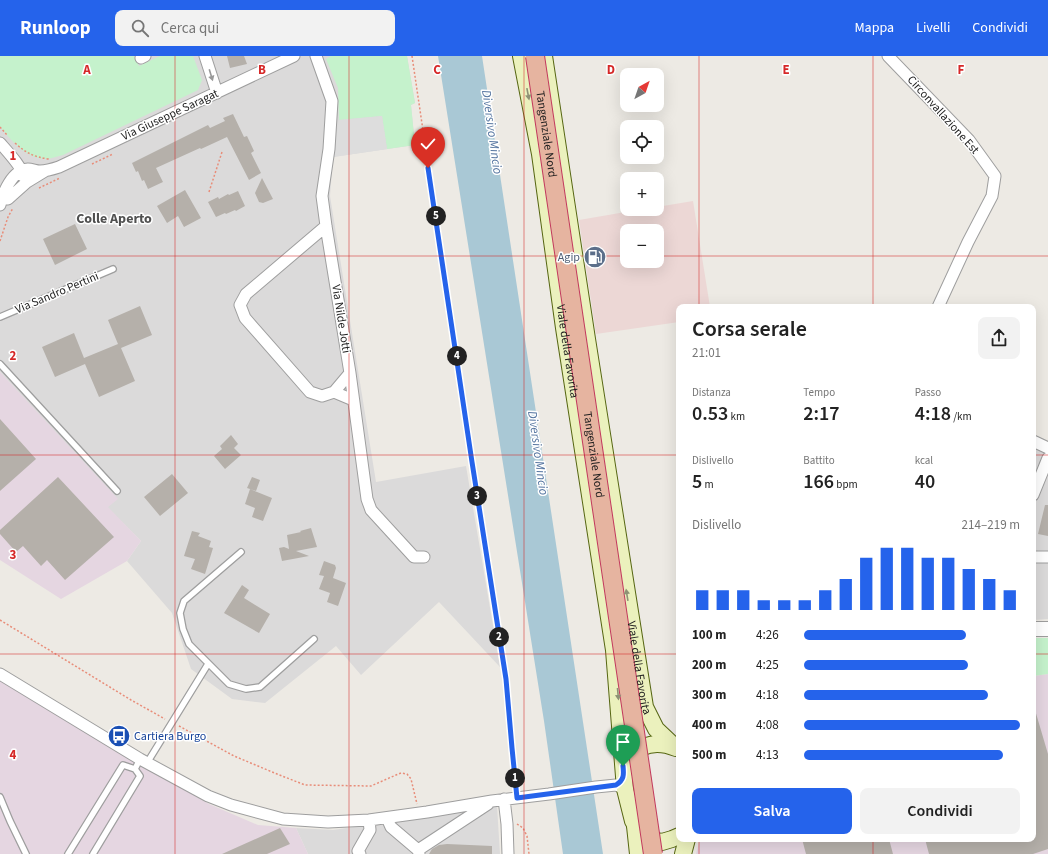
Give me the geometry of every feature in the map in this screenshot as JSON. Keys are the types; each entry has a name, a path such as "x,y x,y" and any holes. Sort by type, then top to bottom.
{"highway":[{"name":"Tangenziale Nord","path":"535,56 653,854"}],"main road":[{"name":"Viale della Favorita","path":"521,56 540,154 564,328 614,650 622,779 633,821 636,826"},
{"name":"Viale della Favorita","path":"544,56 645,707 656,729 676,747"},
{"path":"622,779 629,756 633,752 647,745 660,744 676,748"},
{"path":"636,826 643,836 652,840 662,842 676,837"},
{"path":"636,826 638,854"},
{"path":"683,854 686,842"}],"street":[{"path":"205,56 217,93"},
{"name":"Via Giuseppe Saragat","path":"6,204 27,182 45,171 68,163 294,56"},
{"name":"Via Nilde Jotti","path":"316,56 332,101 329,149 322,196 350,373 367,499 371,510 414,557 424,557"},
{"name":"Circonvallazione Est","path":"888,56 969,140 995,176 992,196 968,242 939,304"},
{"path":"6,139 13,158 21,170 8,184 4,191 6,204"},
{"name":"Via Giuseppe Saragat","path":"21,170 30,169 45,171"},
{"path":"326,226 246,294 240,305 245,318 310,392 322,396 334,392 350,373"},
{"path":"334,392 353,400"},
{"path":"1036,442 1048,448"},
{"path":"1036,488 1048,458"},
{"path":"1036,557 1048,557"},
{"path":"1036,630 1048,629"},
{"path":"0,674 141,763 221,802 283,819 328,822 387,818 504,799 596,787 622,779"},
{"path":"504,799 508,854"},
{"path":"387,818 391,827 419,852 492,801"},
{"path":"360,854 358,851 370,830 369,820"}],"lane":[{"name":"Via Sandro Pertini","path":"0,317 113,269"},
{"path":"0,364 117,491"},
{"path":"241,552 184,601 180,613 183,629 189,644 229,684 246,689 260,687 314,639"},
{"path":"93,854 140,776 141,763 172,722 208,664"},
{"path":"68,854 122,765 141,763"},
{"path":"0,797 26,854"}],"path":[{"path":"412,56 473,470 506,679 517,798"},
{"path":"0,127 6,139 23,151 34,156 48,159 65,156 72,173 38,188"},
{"path":"209,192 222,152"},
{"path":"92,164 113,154"},
{"path":"0,241 8,217 6,204"},
{"path":"0,620 118,693 234,756 277,774 305,784 371,786 401,773 407,774 411,779 419,814"},
{"path":"507,824 514,823 523,828 527,836 529,854"}],"shaded area":[{"path":"0,56 407,56 415,103 411,105 415,145 333,157 330,196 376,482 466,466 500,667 439,602 361,675 336,646 265,703 232,699 191,669 172,613 127,561 141,541 107,507 117,499 0,372"},
{"path":"382,116 387,149 333,157 339,120"},
{"path":"693,201 710,304 676,304 676,322 596,334 579,220 620,213 620,216 664,216 664,206"},
{"path":"0,372 118,499 108,507 141,541 127,561 61,599 0,560"},
{"path":"1036,435 1048,441 1048,619 1036,620"},
{"path":"1048,674 1048,854 696,854 699,842 1036,842 1036,676"},
{"name":"Cartiera Burgo","path":"0,680 209,804 258,825 296,828 308,854 0,854"},
{"path":"497,806 500,854 308,854 296,828 333,830"}],"green space":[{"path":"0,56 134,56 139,66 160,56 193,56 202,80 198,90 63,155 48,159 33,156 21,149 0,127"},
{"path":"331,56 407,56 415,103 411,105 415,145 387,149 382,116 339,120 338,88 326,59"},
{"path":"1036,638 1048,638 1048,674 1036,676"}],"water":[{"name":"Diversivo Mincio","path":"438,56 482,56 603,854 563,854 544,721"}],"building":[{"path":"227,56 244,56 247,64 230,68"},
{"path":"233,114 244,137 247,136 254,151 251,153 261,173 249,180 227,137 156,168 163,182 148,189 144,180 142,181 138,171 136,172 132,163 208,125 210,128 225,121 223,118"},
{"path":"262,178 273,199 263,203 259,202 255,193"},
{"path":"185,190 201,218 184,227 178,216 167,223 157,206"},
{"path":"238,191 245,206 236,211 225,213 216,217 208,202 218,197 219,199"},
{"path":"75,224 87,249 55,265 43,239"},
{"path":"140,306 152,335 121,348 135,381 99,397 85,364 55,377 42,347 74,333 84,358 118,344 108,320"},
{"path":"0,419 36,459 0,491"},
{"path":"231,435 238,444 234,448 241,455 225,469 214,456 222,449 220,446"},
{"path":"172,474 188,493 160,516 144,497"},
{"path":"58,477 114,537 65,580 47,560 41,566 23,546 16,552 0,534 0,530"},
{"path":"252,477 260,480 256,491 247,488"},
{"path":"250,489 272,498 263,521 252,517 255,508 245,504"},
{"path":"1045,505 1048,505 1048,536 1038,534"},
{"path":"311,528 317,547 296,551 309,556 282,561 279,548 284,547 289,549 287,535"},
{"path":"192,531 200,533 198,536 211,541 209,547 213,548 205,574 191,569 195,559 184,556"},
{"path":"324,561 335,565 336,568 333,578 346,583 338,606 327,602 330,593 319,589 324,576 319,575"},
{"path":"242,585 249,590 244,598 270,614 259,633 224,613"},
{"path":"1036,713 1048,754 1048,849 1033,854 929,854 926,842 1036,842"},
{"path":"280,828 290,844 267,854 222,854"},
{"path":"803,842 890,842 893,854 806,854"},
{"path":"439,845 492,846 492,854 429,854 432,849"}],"place":[{"name":"Agip","path":"595,257"},
{"name":"Cartiera Burgo","path":"119,736"}],"district":[{"name":"Colle Aperto","path":"114,219"}],"route":[{"path":"428,168 506,679 517,798 616,785 624,776 623,766"}]}
